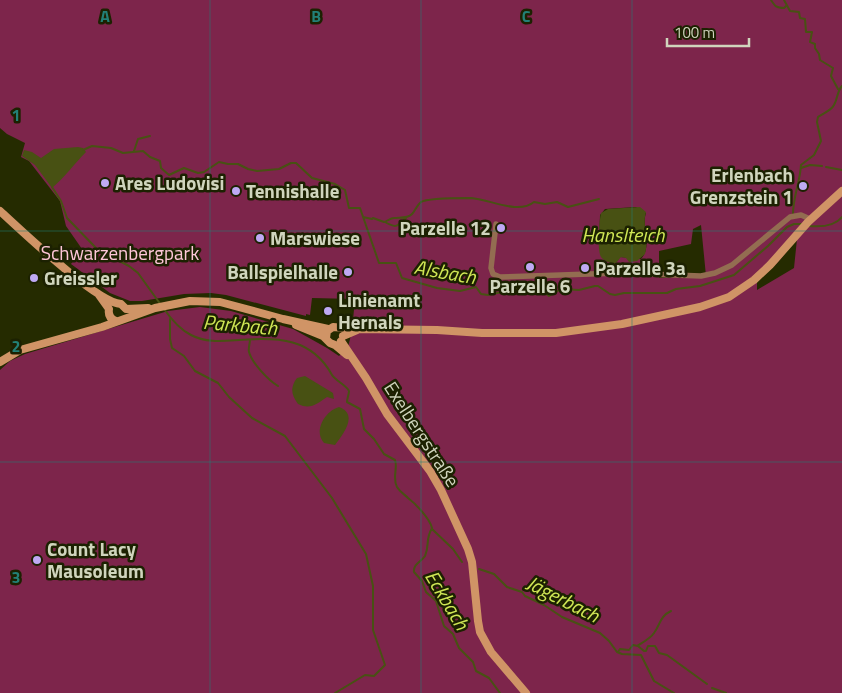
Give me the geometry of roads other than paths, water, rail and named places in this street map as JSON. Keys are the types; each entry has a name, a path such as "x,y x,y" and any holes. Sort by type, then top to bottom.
{"main road":[{"path":"0,210 45,252 99,294 121,321 169,304 206,300 328,329 333,327 340,337 358,329 518,334 582,331 660,317 710,304 735,294 762,273 809,220 842,192"},
{"path":"0,362 20,350 87,330 105,321 121,304 126,309 155,308"},
{"path":"125,318 126,309"},
{"name":"Exelbergstraße","path":"283,319 326,338 330,343 340,337 396,428 430,471 455,521 472,562 480,632 491,652 526,693"},
{"path":"326,338 328,329"}],"street":[{"path":"496,224 492,268 493,274 500,277 620,273 707,275 720,272 732,265 794,216 805,216 809,220"}],"water":[{"path":"83,148 86,152 52,188 35,165 22,156 24,150 32,152 41,158 54,149"},
{"name":"Hanslteich","path":"640,207 646,212 645,254 637,261 629,262 626,258 621,257 616,263 604,260 601,257 599,248 601,213 608,209"},
{"path":"305,376 333,393 334,399 327,397 317,404 310,406 298,404 292,388 297,378"},
{"path":"339,407 348,414 348,425 335,445 324,443 320,433 322,422 329,413"}],"waterway":[{"path":"771,0 777,7 784,8 786,6"},
{"path":"784,0 790,11 799,12 800,18 805,19 806,32 812,32 810,42 815,44 820,60 833,68 831,76 838,89"},
{"path":"793,214 801,165 814,155 821,141 817,122 818,117 833,107 842,86"},
{"path":"134,151 138,139 150,136"},
{"name":"Alsbach","path":"83,150 92,146 111,148 123,153 143,151 150,157 160,161 161,168 169,175 184,168 198,173 204,172 219,162 238,164 257,171 279,169 291,163 296,163 312,178 335,184 345,190 349,208 360,208 379,263 396,263 402,278 437,288 460,291 476,287 481,294 488,295 535,285 549,296 561,289 579,290 595,286 615,295 624,293 667,293 676,289 700,286 734,275 787,227 794,224 802,224"},
{"path":"801,168 810,165 822,166"},
{"path":"826,167 842,170"},
{"name":"Parkbach","path":"52,187 61,201 67,218 98,250 129,266 138,273 161,305"},
{"path":"363,217 384,222 393,218 406,217 410,216 421,202 437,199 471,198 512,207 527,206 534,202 545,204 557,202 568,207 599,199"},
{"name":"Alsbach","path":"809,226 831,224 842,217"},
{"path":"385,222 397,226 406,218"},
{"name":"Eckbach","path":"164,309 183,330 197,338 221,341 267,339 293,342 315,353 334,377 348,389 347,402 360,409 364,429 374,439 384,454 395,460 397,487 419,508 431,524 432,528 425,556 416,565 414,572 422,581 426,592 436,601 444,626 453,634 459,648 473,662 476,671 489,678 500,693"},
{"path":"170,319 172,348 184,356 195,371 218,383 229,397 252,418 285,436 332,498 366,554 373,586 373,630 385,665 374,676 365,675 335,693"},
{"path":"250,340 249,351 253,361 265,376 278,386"},
{"name":"Jägerbach","path":"432,529 453,549 462,562"},
{"name":"Jägerbach","path":"479,569 494,574 507,587 522,592 525,596 544,605 562,617 600,633 617,652 641,655 654,681 674,693"},
{"path":"637,646 652,635 662,618 671,611"},
{"path":"618,652 620,649 629,650 633,645 638,646 644,651 646,651 648,646 655,646 659,653 667,655 707,684"},
{"path":"712,688 726,693"}],"place":[{"name":"Ares Ludovisi","path":"105,183"},
{"name":"Erlenbach Grenzstein 1","path":"803,186"},
{"name":"Tennishalle","path":"236,191"},
{"name":"Parzelle 12","path":"501,228"},
{"name":"Marswiese","path":"260,238"},
{"name":"Parzelle 6","path":"530,267"},
{"name":"Parzelle 3a","path":"585,268"},
{"name":"Ballspielhalle","path":"348,272"},
{"name":"Greissler","path":"34,278"},
{"name":"Linienamt Hernals","path":"328,311"},
{"name":"Count Lacy Mausoleum","path":"37,560"}],"park label":[{"name":"Schwarzenbergpark","path":"120,253"}]}
